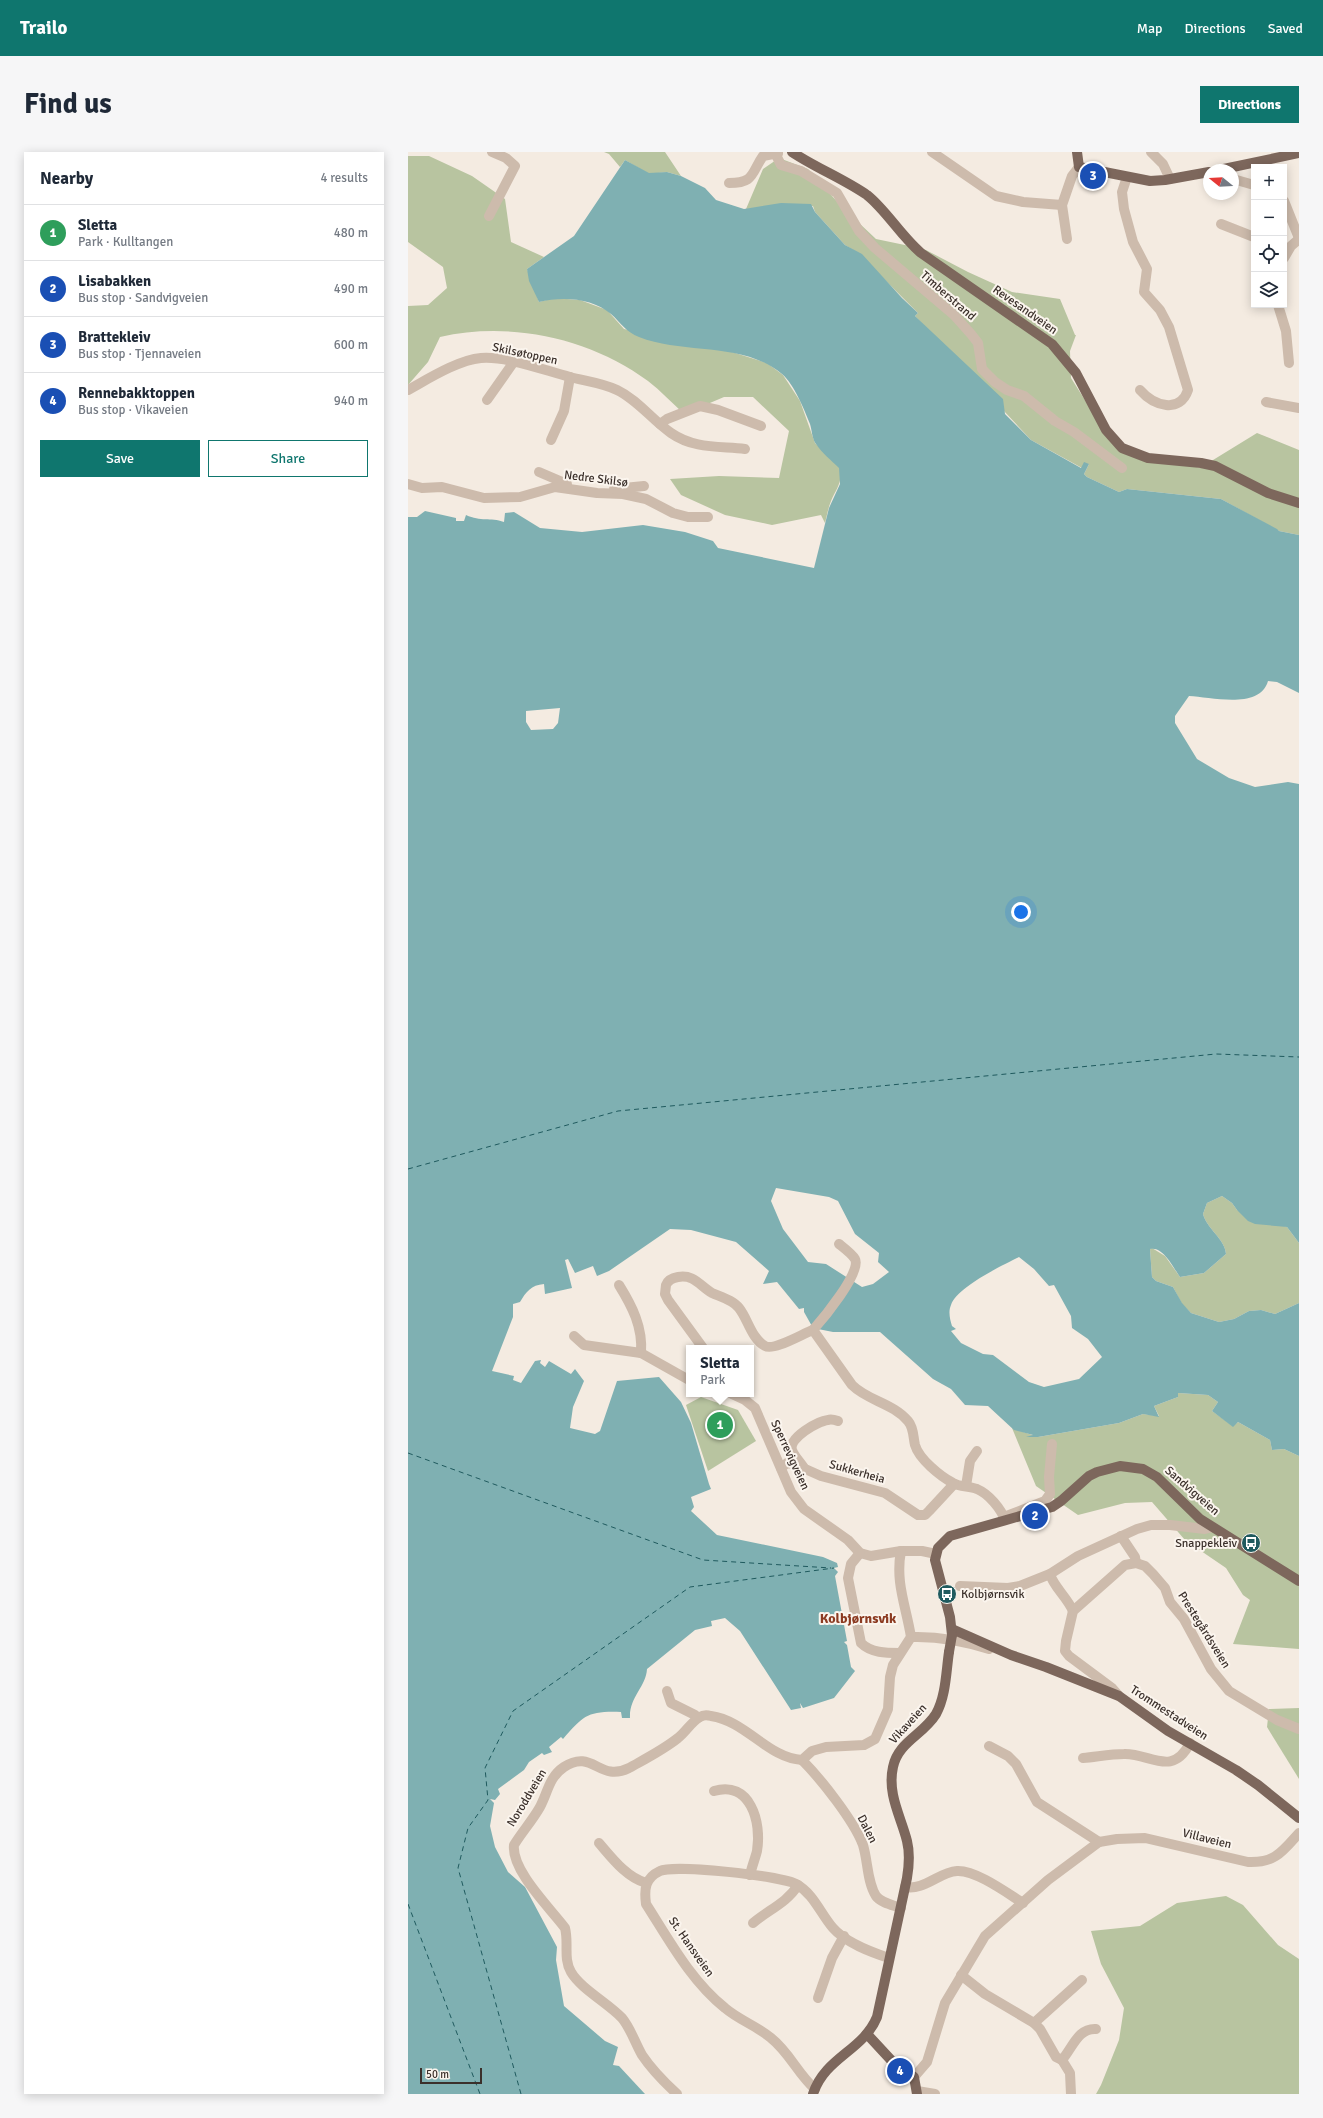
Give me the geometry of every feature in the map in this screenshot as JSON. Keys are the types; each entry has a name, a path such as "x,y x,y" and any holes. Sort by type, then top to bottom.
{"main road":[{"name":"Revesandveien","path":"792,152 866,195 878,206 906,240 921,253 1052,344 1076,373 1106,430 1122,448 1148,458 1201,463 1215,466 1268,493 1299,503"},
{"path":"1077,152 1079,167 1150,181 1203,173"},
{"path":"1239,165 1282,154 1299,153"},
{"name":"Sandvigveien","path":"936,1554 941,1543 950,1536 1004,1519 1052,1507 1089,1476 1107,1469 1128,1466 1143,1468 1157,1477 1200,1519 1299,1581"},
{"name":"Vikaveien","path":"814,2091 826,2069 867,2034 877,2017 901,1908 909,1853 905,1833 894,1800 892,1772 896,1757 900,1750 930,1723 940,1706 952,1632 936,1567 936,1554"},
{"name":"Trommestadveien","path":"952,1632 1011,1656 1046,1666 1119,1696 1168,1730 1220,1759 1258,1785 1299,1818"},
{"path":"867,2034 891,2060 914,2077 917,2092"}],"street":[{"path":"489,216 515,166 506,158 492,152"},
{"path":"932,152 996,196 1023,202 1062,205"},
{"path":"1151,152 1163,164 1170,179"},
{"name":"Timberstrand","path":"729,183 747,181 754,175 763,156 778,153 778,161 781,165 801,171 837,193 859,231 875,248 959,320 978,343 982,369 995,382 1007,390 1024,396 1055,421 1074,432 1122,468"},
{"path":"1066,239 1062,205 1072,176 1079,167"},
{"path":"1127,177 1122,192 1124,209 1133,242 1146,270 1144,292 1160,310 1169,327 1188,390 1183,401 1171,406 1154,401 1140,390"},
{"path":"1239,181 1251,184"},
{"path":"1287,208 1299,238 1287,245"},
{"path":"1221,224 1251,236"},
{"path":"1279,308 1286,331 1289,363"},
{"name":"Skilsøtoppen","path":"408,390 447,370 479,358 490,358 617,390 630,398 660,424 685,441 704,446 745,449"},
{"path":"487,400 513,363"},
{"name":"Skilsøtoppen","path":"551,440 564,411 570,377"},
{"path":"1266,402 1299,408"},
{"path":"660,424 667,419 700,406 718,410 761,426"},
{"path":"539,472 556,481 578,489 613,489 644,486"},
{"name":"Nedre Skilsø","path":"408,484 422,488 442,487 484,498 520,497 556,487 578,489 638,497 646,499 673,513 688,517 708,517"},
{"path":"701,1345 665,1294 666,1285 673,1278 686,1275 711,1292 739,1307 756,1337 765,1346 776,1348 797,1336 813,1330 851,1279 856,1266 855,1259 839,1244"},
{"path":"619,1285 636,1318 642,1341 641,1352"},
{"path":"813,1330 856,1389 883,1402 909,1422 917,1452 941,1475 954,1484 966,1486 986,1494 1004,1519 1045,1501 1050,1494 1048,1477 1052,1444"},
{"path":"574,1336 584,1345 641,1352 686,1378"},
{"name":"Sperrevigveien","path":"738,1397 755,1408 791,1492 804,1509 848,1540 860,1553"},
{"path":"806,1469 792,1450 792,1444 797,1437 817,1423 828,1420 838,1421"},
{"path":"966,1486 968,1468 977,1451"},
{"name":"Sukkerheia","path":"781,1468 787,1463 794,1464 885,1493 918,1515 925,1515 954,1484"},
{"path":"960,1586 1008,1588 1020,1586 1050,1574 1078,1556 1137,1528 1151,1525 1170,1525 1205,1529 1213,1527"},
{"name":"Prestegårdsveien","path":"1121,1536 1135,1557 1136,1563 1145,1566 1165,1588 1170,1602 1184,1618 1210,1669 1229,1691 1277,1720 1299,1729"},
{"path":"667,1691 671,1703 698,1718 703,1715 726,1720 748,1731 780,1755 791,1759 802,1760 812,1751 826,1748 864,1745 874,1739 888,1709 890,1677 893,1665 911,1637 906,1607 898,1582 898,1568 901,1551"},
{"path":"900,1653 884,1653 865,1647 861,1643 848,1578 851,1564 860,1553 871,1556 901,1551 922,1551 936,1554"},
{"path":"1119,1696 1112,1688 1065,1651 1066,1641 1073,1611 1125,1565 1136,1563"},
{"path":"1050,1574 1051,1581 1064,1594 1073,1611"},
{"name":"Trommestadveien","path":"911,1637 929,1636 958,1640 1011,1656"},
{"name":"Noroddveien","path":"677,2094 653,2071 642,2054 630,2028 621,2017 572,1973 566,1961 568,1939 565,1928 519,1867 513,1852 514,1845 540,1807 553,1777 564,1767 575,1761 586,1761 602,1770 618,1773 679,1738 698,1718"},
{"path":"1083,1758 1124,1754 1160,1762 1168,1762 1180,1756 1190,1743"},
{"path":"989,1746 1008,1756 1016,1764 1037,1802 1099,1842"},
{"name":"Dalen","path":"802,1760 818,1776 856,1829 862,1844 877,1897 885,1903 901,1908"},
{"path":"714,1791 729,1788 740,1791 752,1809 757,1836 757,1850 750,1875"},
{"name":"Villaveien","path":"914,2077 927,2062 945,2004 985,1936 1068,1863 1099,1842 1117,1839 1145,1838 1248,1862 1263,1862 1274,1858 1299,1833"},
{"path":"599,1843 619,1866 630,1875 646,1883 652,1876 661,1870 688,1870 770,1877 798,1885 818,1904 833,1928 855,1943 889,1958"},
{"path":"905,1887 911,1889 921,1886 949,1872 958,1871 987,1881 1023,1903"},
{"name":"St. Hansveien","path":"646,1883 644,1891 646,1904 692,1972 725,2008 772,2038 793,2062 805,2081 814,2091"},
{"path":"753,1923 765,1912 780,1905 798,1885"},
{"path":"818,1998 832,1958 844,1936"},
{"path":"961,1975 985,1994 1034,2023 1040,2029 1056,2057 1062,2060 1070,2073 1071,2094"},
{"path":"1034,2023 1082,1980"},
{"path":"1062,2060 1081,2033 1090,2028 1096,2029"},
{"path":"917,2092 935,2094"}],"green space":[{"path":"604,152 665,152 681,176 667,172 649,174 625,160 620,167 609,154"},
{"path":"408,156 429,156 472,176 505,199 511,242 544,257 527,269 539,302 554,298 580,300 607,310 624,329 732,352 767,363 783,375 800,401 815,443 839,467 841,477 840,481 830,504 825,523 821,515 772,525 725,515 681,495 670,479 719,476 779,478 789,431 753,397 724,397 684,414 648,381 625,366 601,354 575,344 548,337 494,331 440,337 428,362 408,385 408,306 428,305 447,288 443,267 408,242"},
{"path":"779,158 808,169 841,206 876,239 924,249 968,272 1012,292 1060,299 1076,335 1070,351 1071,378 1112,443 1200,468 1257,433 1299,450 1299,535 1279,531 1221,499 1127,489 1119,492 1087,477 1084,474 1089,464 1082,468 1031,440 915,316 918,313 858,253 845,245 815,212 813,206 746,209 763,169"},
{"path":"1222,1196 1232,1203 1237,1210 1287,1227 1299,1243 1299,1303 1275,1314 1261,1310 1249,1311 1234,1319 1219,1322 1191,1313 1182,1304 1173,1287 1156,1281 1152,1277 1150,1249 1152,1248 1165,1256 1180,1277 1204,1273 1226,1254 1223,1244 1208,1224 1203,1214 1207,1203"},
{"path":"1178,1393 1208,1395 1218,1402 1212,1411 1233,1426 1238,1422 1270,1440 1272,1450 1284,1449 1299,1456 1299,1649 1233,1644 1250,1600 1243,1595 1226,1568 1185,1540 1152,1502 1125,1503 1078,1515 1036,1486 1012,1428 1038,1437 1119,1423 1143,1414 1159,1416 1154,1406 1178,1397"},
{"path":"701,1397 738,1410 756,1441 708,1471 686,1405"},
{"path":"1299,1708 1299,1779 1267,1727 1269,1709"},
{"path":"1226,1896 1243,1905 1278,1945 1299,1959 1299,2094 1096,2094 1119,2040 1124,2008 1101,1964 1091,1931 1140,1926 1177,1903"}],"water":[{"path":"625,160 649,173 667,172 681,176 705,188 716,200 744,209 781,203 811,204 815,212 845,245 862,254 902,298 918,313 915,316 1003,399 1005,414 1031,440 1081,468 1084,462 1089,464 1084,474 1087,477 1119,492 1127,489 1221,499 1279,531 1299,535 1299,693 1277,682 1268,681 1263,690 1255,696 1245,699 1234,700 1189,696 1175,716 1175,723 1197,759 1229,778 1255,787 1288,782 1299,784 1299,1243 1287,1227 1255,1224 1248,1221 1232,1203 1222,1196 1207,1203 1203,1214 1208,1224 1223,1244 1226,1254 1204,1273 1180,1277 1163,1254 1155,1249 1150,1249 1152,1277 1156,1281 1173,1287 1182,1303 1191,1313 1219,1322 1234,1319 1249,1311 1261,1310 1275,1314 1299,1303 1299,1456 1284,1449 1272,1450 1270,1440 1238,1422 1233,1427 1212,1411 1218,1402 1208,1395 1178,1393 1178,1397 1154,1406 1159,1417 1143,1414 1119,1423 1038,1437 1026,1437 1033,1435 1014,1430 988,1406 965,1405 951,1389 933,1379 880,1332 833,1332 813,1328 804,1312 804,1308 799,1309 777,1282 763,1284 769,1271 736,1242 691,1230 670,1229 609,1271 597,1276 593,1266 575,1273 568,1259 565,1260 572,1288 545,1294 544,1284 539,1285 532,1287 524,1295 520,1302 513,1304 513,1317 492,1371 514,1376 513,1380 521,1383 535,1361 541,1360 540,1363 545,1367 549,1361 571,1374 575,1369 584,1381 573,1407 570,1428 595,1434 600,1431 617,1381 659,1377 681,1402 691,1423 711,1489 691,1497 694,1507 691,1511 717,1535 823,1557 837,1563 838,1567 834,1568 838,1572 835,1576 847,1641 844,1642 847,1645 851,1667 855,1671 834,1698 803,1708 800,1703 801,1708 791,1710 740,1631 725,1618 711,1621 712,1626 695,1630 647,1669 644,1681 632,1704 630,1718 622,1718 621,1712 601,1712 588,1716 576,1725 563,1739 561,1737 549,1747 552,1752 544,1755 542,1753 529,1762 524,1770 498,1789 500,1794 495,1800 490,1799 494,1803 490,1826 495,1847 508,1872 525,1887 557,1947 556,1960 564,2006 605,2041 618,2047 613,2065 619,2066 645,2094 408,2094 408,517 417,517 425,511 456,518 456,521 464,521 466,515 504,522 505,513 514,512 540,528 582,532 643,525 685,532 713,541 718,548 814,568 829,508 840,484 839,468 815,442 810,424 795,390 782,374 766,364 749,357 731,353 675,346 639,337 627,330 604,309 586,302 557,299 539,302 529,281 527,269 574,236","holes":["560,708 558,723 553,729 531,730 526,722 526,711","776,1188 829,1197 838,1201 855,1234 879,1253 878,1262 889,1272 873,1284 862,1287 826,1264 808,1262 783,1229 771,1201","1019,1257 1034,1269 1049,1286 1054,1285 1071,1316 1072,1328 1088,1339 1102,1357 1079,1379 1044,1387 1029,1382 993,1355 983,1354 961,1343 951,1331 956,1329 952,1326 950,1318 949,1313 951,1305 962,1291 992,1271"]}],"ferry route":[{"path":"408,1169 618,1111 1216,1054 1299,1057"},
{"path":"408,1453 703,1560 831,1568"},
{"path":"521,2094 458,1868 468,1828 488,1800 485,1768 513,1711 690,1587 834,1568"},
{"path":"408,1904 480,2094"}],"place":[{"name":"Brattekleiv","path":"1093,176"},
{"name":"Sletta","path":"720,1425"},
{"name":"Lisabakken","path":"1035,1516"},
{"name":"Snappekleiv","path":"1251,1543"},
{"name":"Kolbjørnsvik","path":"947,1594"},
{"name":"Rennebakktoppen","path":"900,2071"}],"district":[{"name":"Kolbjørnsvik","path":"858,1618"}]}
